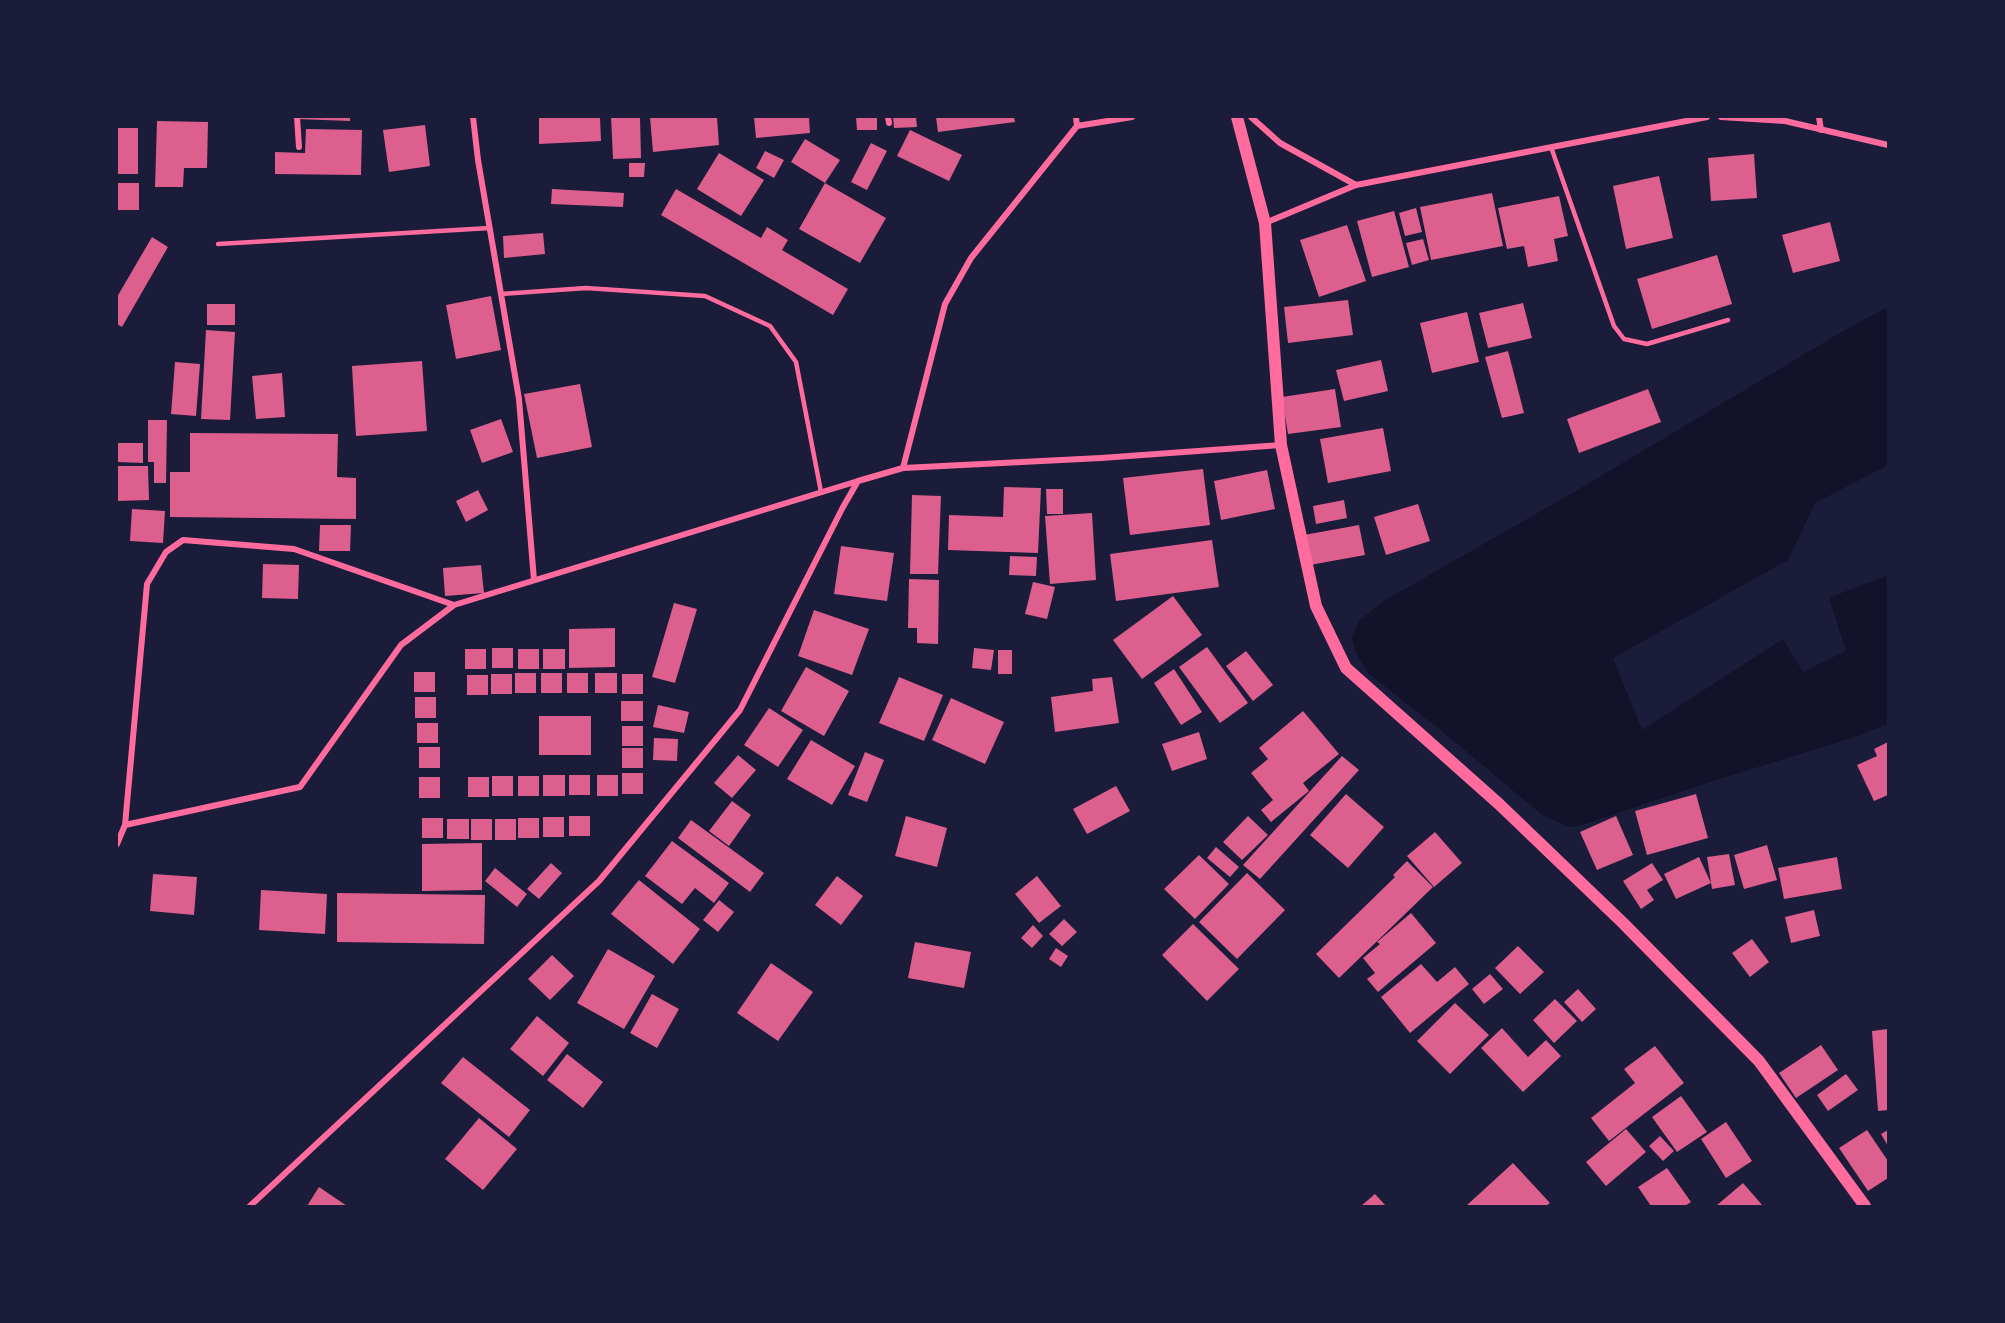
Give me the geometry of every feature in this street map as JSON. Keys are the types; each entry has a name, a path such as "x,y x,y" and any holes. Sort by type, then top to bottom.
{"main road":[{"path":"1237,117 1265,224 1281,445 1316,606 1346,668 1499,804 1623,923 1759,1061 1865,1206"}],"street":[{"path":"297,117 299,147"},
{"path":"473,117 519,399 534,580"},
{"path":"1076,117 1077,126"},
{"path":"903,468 945,303 971,258 1077,126 1132,117"},
{"path":"1251,117 1280,143 1356,185"},
{"path":"1265,224 1356,185 1707,117"},
{"path":"1721,117 1785,121 1888,145"},
{"path":"1819,117 1821,130"},
{"path":"125,825 300,786 401,645 454,605 903,468 1101,458 1281,445"},
{"path":"250,1206 600,881 740,710 858,481"},
{"path":"117,844 125,825 147,584 166,552 183,540 294,549 454,605"}],"lane":[{"path":"1551,147 1614,326 1624,339 1647,344 1728,320"},
{"path":"218,244 490,228"},
{"path":"501,294 586,288 705,296 770,326 796,362 821,492"}],"shaded area":[{"path":"1888,307 1888,465 1815,503 1788,560 1613,658 1642,730 1783,639 1803,672 1846,651 1829,598 1888,575 1888,724 1858,736 1579,826 1568,827 1541,814 1368,673 1356,653 1352,637 1359,621 1384,601 1576,491 1850,327"}],"building":[{"path":"297,117 350,117 350,121 297,119"},
{"path":"539,117 600,117 601,141 539,144"},
{"path":"611,117 640,117 641,158 613,159"},
{"path":"650,117 717,117 719,145 653,152"},
{"path":"754,117 809,117 810,133 756,138"},
{"path":"856,117 877,117 877,130 857,130"},
{"path":"893,117 916,117 917,127 894,128"},
{"path":"936,117 1014,117 1015,122 938,132"},
{"path":"157,121 208,122 207,168 184,168 183,187 155,187"},
{"path":"425,125 430,166 389,172 383,130"},
{"path":"117,128 138,128 138,174 117,174"},
{"path":"306,129 362,130 361,175 275,174 275,152 305,153"},
{"path":"910,130 962,155 949,181 897,156"},
{"path":"805,139 840,160 825,183 791,162"},
{"path":"871,143 887,151 867,190 851,182"},
{"path":"765,151 784,160 774,178 756,168"},
{"path":"719,153 764,180 741,216 697,189"},
{"path":"1754,154 1757,198 1711,201 1708,158"},
{"path":"629,163 645,163 644,177 629,177"},
{"path":"1659,176 1673,238 1626,249 1613,186"},
{"path":"117,183 139,183 139,210 117,210"},
{"path":"825,183 886,218 860,263 799,229"},
{"path":"552,189 624,193 623,207 551,204"},
{"path":"676,189 761,238 767,227 788,240 782,250 848,289 833,315 661,215"},
{"path":"1492,193 1503,246 1431,260 1420,207"},
{"path":"1559,196 1568,236 1554,239 1558,261 1528,267 1524,246 1507,249 1498,208"},
{"path":"1416,208 1422,232 1405,236 1399,213"},
{"path":"1394,211 1409,267 1372,277 1357,221"},
{"path":"1830,222 1840,261 1793,273 1782,235"},
{"path":"1347,225 1366,281 1319,297 1300,240"},
{"path":"543,233 545,254 504,258 503,236"},
{"path":"152,237 168,247 122,327 117,324 117,297"},
{"path":"1423,239 1429,260 1412,265 1406,243"},
{"path":"1717,255 1732,304 1652,329 1637,279"},
{"path":"491,296 501,350 456,359 446,305"},
{"path":"1348,300 1353,335 1288,343 1284,307"},
{"path":"1523,303 1532,338 1488,348 1479,313"},
{"path":"207,304 235,304 235,325 207,325"},
{"path":"1467,312 1479,362 1432,373 1420,323"},
{"path":"206,330 235,332 230,420 201,419"},
{"path":"1508,351 1524,413 1502,418 1485,357"},
{"path":"1381,360 1388,391 1344,401 1336,370"},
{"path":"422,361 427,431 356,436 352,366"},
{"path":"175,362 200,364 196,416 171,414"},
{"path":"282,373 285,417 256,419 252,376"},
{"path":"580,384 592,447 537,458 524,394"},
{"path":"1335,389 1341,427 1288,434 1282,397"},
{"path":"1648,389 1661,422 1579,453 1567,419"},
{"path":"501,419 513,452 482,463 470,430"},
{"path":"148,420 167,420 166,483 154,483 154,462 148,462"},
{"path":"1383,428 1391,471 1328,483 1320,439"},
{"path":"190,433 338,434 337,477 356,478 356,519 170,517 170,472 190,472"},
{"path":"117,443 143,443 143,463 117,462"},
{"path":"117,466 148,466 149,500 117,501"},
{"path":"1203,469 1210,525 1130,535 1123,478"},
{"path":"1267,470 1275,509 1221,520 1214,481"},
{"path":"1004,487 1041,488 1038,553 948,550 949,515 1003,517"},
{"path":"1046,489 1063,489 1063,514 1047,514"},
{"path":"478,490 488,510 466,522 456,501"},
{"path":"912,495 941,496 938,574 910,574"},
{"path":"1344,500 1347,518 1316,524 1313,506"},
{"path":"1418,504 1430,541 1386,555 1374,517"},
{"path":"132,509 165,511 163,543 130,541"},
{"path":"1092,513 1096,580 1050,584 1045,516"},
{"path":"320,525 351,525 350,551 319,551"},
{"path":"1359,525 1365,555 1310,565 1304,535"},
{"path":"1212,540 1219,587 1116,601 1110,554"},
{"path":"841,546 894,553 887,601 834,594"},
{"path":"1010,556 1037,557 1036,576 1009,575"},
{"path":"263,564 299,565 298,599 262,598"},
{"path":"481,565 484,593 445,596 443,568"},
{"path":"909,579 939,580 938,644 917,643 917,628 908,628"},
{"path":"1033,582 1055,587 1047,619 1025,614"},
{"path":"1173,596 1202,635 1142,679 1113,640"},
{"path":"674,603 697,609 675,683 652,677"},
{"path":"814,610 869,629 852,675 798,656"},
{"path":"615,628 615,667 569,668 569,629"},
{"path":"1207,647 1248,703 1220,723 1179,667"},
{"path":"492,648 513,648 513,668 492,668"},
{"path":"974,648 994,650 991,670 972,668"},
{"path":"465,649 486,649 486,669 465,669"},
{"path":"518,649 539,649 539,669 518,669"},
{"path":"543,649 565,649 565,669 543,669"},
{"path":"998,650 1012,650 1012,674 998,674"},
{"path":"1246,651 1273,685 1253,701 1226,666"},
{"path":"806,667 849,691 824,736 781,711"},
{"path":"1174,669 1202,712 1181,725 1154,683"},
{"path":"414,672 435,672 435,692 414,692"},
{"path":"515,673 536,673 536,693 515,693"},
{"path":"541,673 562,673 562,693 541,693"},
{"path":"567,673 588,673 588,693 567,693"},
{"path":"595,673 617,673 617,693 595,693"},
{"path":"491,674 512,674 512,694 491,694"},
{"path":"622,674 643,674 643,694 622,694"},
{"path":"467,675 488,675 488,695 467,695"},
{"path":"899,677 943,695 924,741 879,723"},
{"path":"1112,677 1119,723 1055,732 1051,697 1093,691 1092,679"},
{"path":"415,697 436,697 436,718 415,718"},
{"path":"951,698 1004,722 985,764 932,740"},
{"path":"621,701 643,701 643,721 621,721"},
{"path":"658,705 689,712 684,733 653,727"},
{"path":"769,708 803,730 778,767 744,745"},
{"path":"1303,711 1339,754 1303,783 1309,791 1271,822 1261,810 1273,800 1251,773 1268,759 1259,748"},
{"path":"539,716 591,716 591,755 539,755"},
{"path":"417,723 438,723 438,743 417,743"},
{"path":"622,726 643,726 643,746 622,746"},
{"path":"1199,732 1207,759 1172,771 1162,744"},
{"path":"654,738 678,739 677,761 653,760"},
{"path":"811,740 855,766 832,805 787,779"},
{"path":"1888,742 1888,795 1874,801 1857,765 1877,756 1874,749"},
{"path":"419,747 440,747 440,768 419,768"},
{"path":"622,748 643,748 643,768 622,768"},
{"path":"865,752 884,760 867,802 848,795"},
{"path":"738,755 756,770 732,798 714,783"},
{"path":"1342,756 1359,770 1260,879 1243,865"},
{"path":"622,773 643,773 643,794 622,794"},
{"path":"543,775 565,775 565,796 543,796"},
{"path":"569,775 590,775 590,795 569,795"},
{"path":"597,775 618,775 618,796 597,796"},
{"path":"492,776 513,776 513,796 492,796"},
{"path":"518,776 539,776 539,796 518,796"},
{"path":"419,777 440,777 440,798 419,798"},
{"path":"468,777 489,777 489,797 468,797"},
{"path":"1116,786 1130,811 1087,834 1073,809"},
{"path":"1346,794 1384,827 1348,868 1310,835"},
{"path":"1696,794 1708,838 1647,855 1635,811"},
{"path":"732,801 751,815 729,846 709,831"},
{"path":"569,816 590,816 590,836 569,836"},
{"path":"906,816 947,828 937,867 895,856"},
{"path":"1248,816 1268,835 1242,860 1223,842"},
{"path":"1616,816 1633,855 1597,870 1580,832"},
{"path":"543,817 564,817 564,837 543,837"},
{"path":"422,818 443,818 443,838 422,838"},
{"path":"518,818 539,818 539,838 518,838"},
{"path":"447,819 469,819 469,839 447,839"},
{"path":"471,819 492,819 492,840 471,840"},
{"path":"495,819 516,819 516,840 495,840"},
{"path":"691,820 764,873 750,892 678,838"},
{"path":"1435,832 1462,863 1434,887 1407,856"},
{"path":"672,841 729,883 714,903 695,888 682,904 645,876"},
{"path":"482,843 482,890 422,891 422,844"},
{"path":"1767,845 1777,880 1744,889 1734,855"},
{"path":"1216,847 1239,867 1230,877 1207,858"},
{"path":"1729,854 1735,885 1712,889 1707,857"},
{"path":"1199,855 1229,884 1195,919 1164,889"},
{"path":"1699,857 1711,883 1676,899 1664,874"},
{"path":"1837,857 1842,889 1784,899 1778,868"},
{"path":"1407,861 1433,887 1339,978 1316,954 1395,877 1393,875"},
{"path":"551,863 562,873 539,899 527,889"},
{"path":"1652,863 1663,880 1647,890 1654,900 1641,909 1623,881"},
{"path":"495,868 527,894 517,907 485,881"},
{"path":"1247,873 1285,910 1237,959 1199,922"},
{"path":"153,874 197,877 194,915 150,911"},
{"path":"837,876 863,896 841,925 815,905"},
{"path":"1037,876 1061,906 1039,923 1015,894"},
{"path":"639,880 700,929 673,964 611,914"},
{"path":"261,890 327,894 325,934 259,930"},
{"path":"337,893 485,895 484,944 337,942"},
{"path":"719,900 734,912 718,932 703,920"},
{"path":"1814,910 1820,936 1791,943 1785,917"},
{"path":"1411,913 1436,943 1378,992 1367,979 1375,973 1363,958 1380,944 1377,942"},
{"path":"1064,919 1077,932 1062,946 1049,934"},
{"path":"1193,924 1239,969 1207,1001 1162,955"},
{"path":"1033,925 1043,936 1032,948 1021,938"},
{"path":"1752,939 1769,962 1750,977 1732,953"},
{"path":"915,942 971,952 964,988 908,978"},
{"path":"1518,946 1544,972 1520,994 1495,968"},
{"path":"1056,948 1068,956 1061,967 1049,959"},
{"path":"608,949 655,976 624,1029 577,1003"},
{"path":"552,955 574,976 550,1000 528,979"},
{"path":"771,963 813,992 778,1041 737,1013"},
{"path":"1421,964 1437,982 1455,967 1469,984 1410,1033 1381,997"},
{"path":"1490,974 1503,989 1484,1004 1472,989"},
{"path":"1578,989 1596,1009 1582,1022 1564,1002"},
{"path":"652,994 679,1009 657,1048 630,1033"},
{"path":"1555,999 1577,1021 1554,1043 1533,1020"},
{"path":"1455,1003 1489,1035 1450,1074 1417,1041"},
{"path":"537,1016 569,1043 543,1076 510,1049"},
{"path":"1502,1028 1528,1057 1546,1040 1561,1056 1523,1092 1481,1048"},
{"path":"1888,1029 1888,1110 1878,1111 1872,1031"},
{"path":"1821,1045 1838,1070 1796,1098 1779,1073"},
{"path":"1655,1046 1684,1083 1609,1141 1591,1118 1635,1083 1624,1069"},
{"path":"567,1054 603,1082 583,1108 547,1080"},
{"path":"463,1057 530,1110 509,1137 441,1083"},
{"path":"1846,1074 1858,1090 1828,1111 1817,1095"},
{"path":"1681,1096 1707,1132 1677,1152 1652,1117"},
{"path":"479,1118 517,1149 483,1190 445,1159"},
{"path":"1726,1122 1752,1161 1726,1178 1701,1139"},
{"path":"1626,1129 1646,1152 1606,1186 1586,1162"},
{"path":"1867,1130 1888,1161 1888,1178 1868,1191 1839,1148"},
{"path":"1888,1130 1888,1146 1881,1134"},
{"path":"1660,1136 1674,1151 1663,1161 1649,1146"},
{"path":"1513,1163 1550,1203 1546,1206 1466,1206"},
{"path":"1667,1168 1691,1202 1685,1206 1651,1206 1638,1187"},
{"path":"1743,1183 1763,1206 1716,1206"},
{"path":"319,1187 347,1206 307,1206"},
{"path":"1375,1194 1386,1206 1361,1206"}]}
